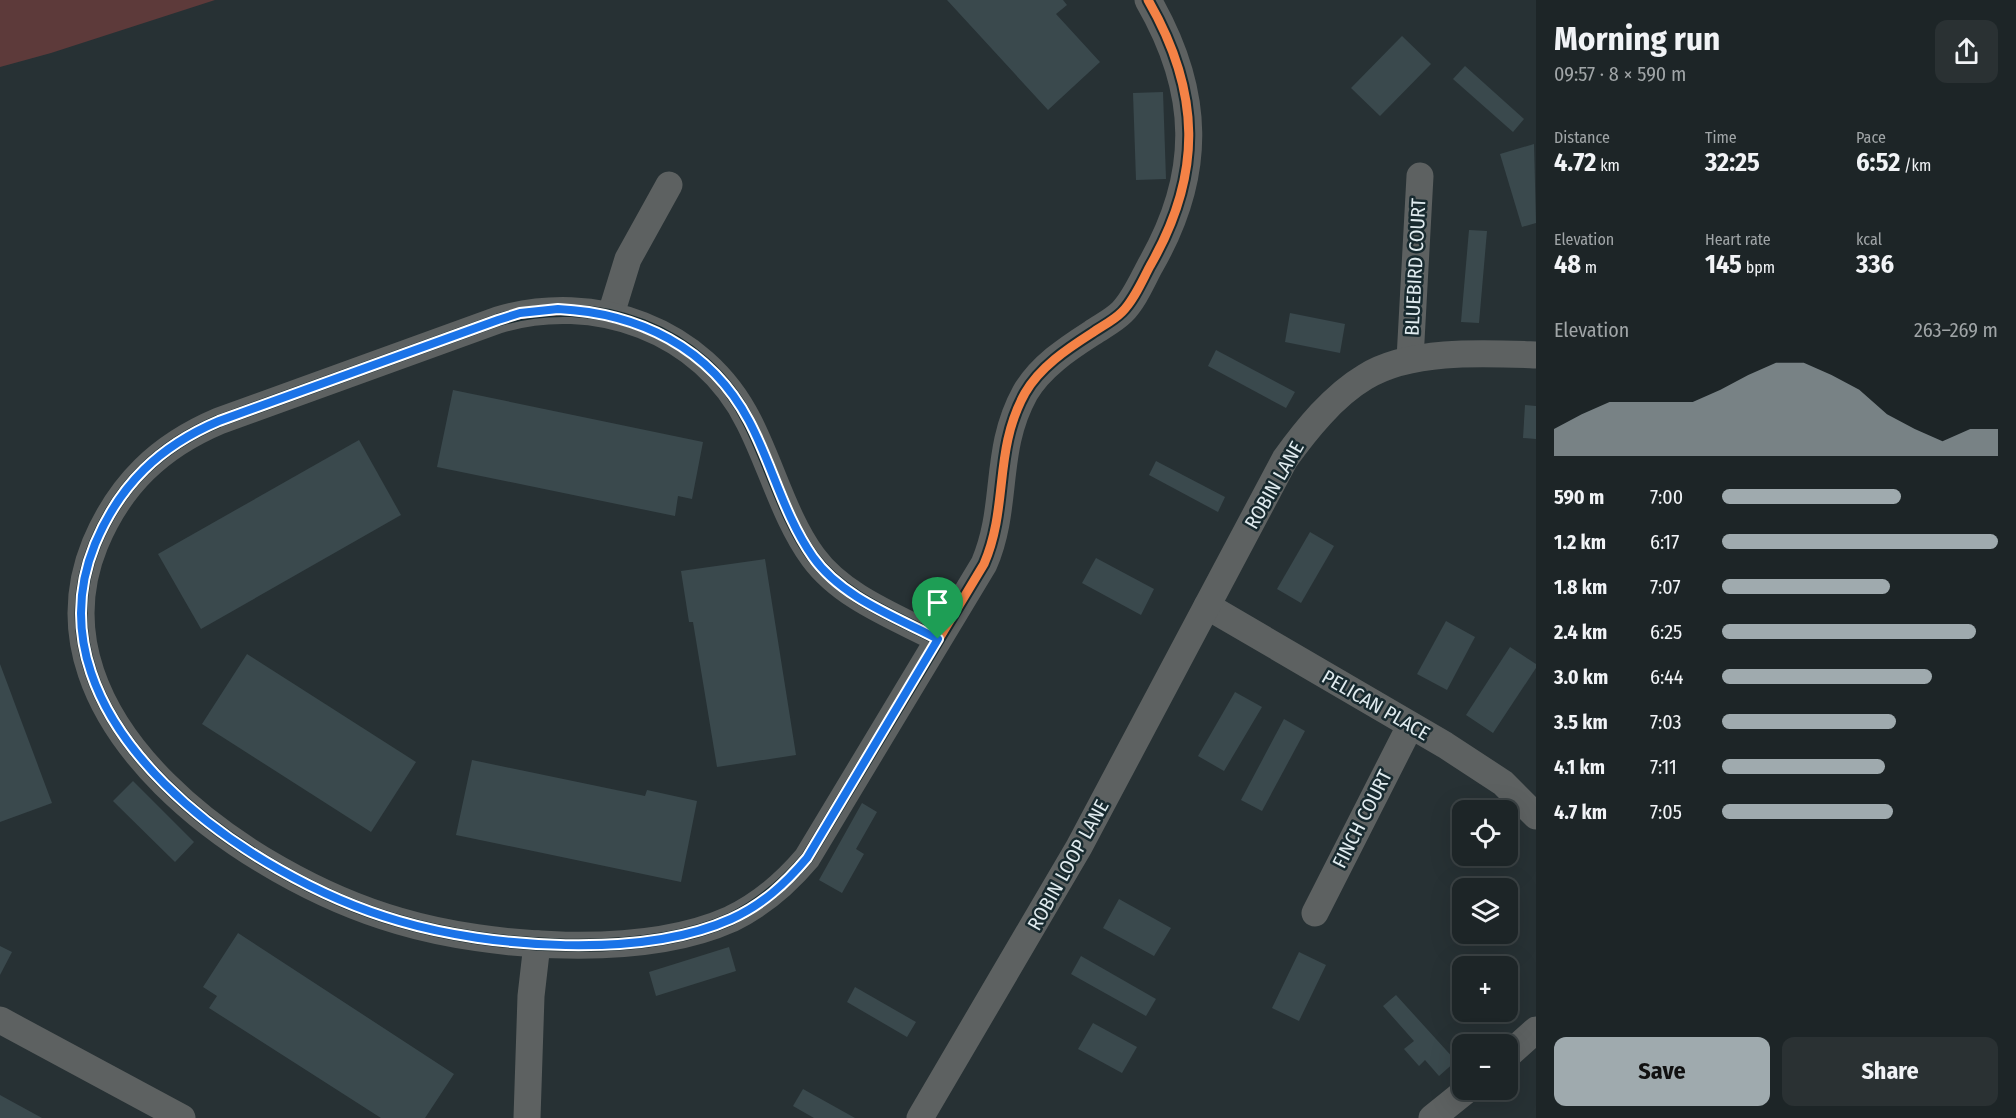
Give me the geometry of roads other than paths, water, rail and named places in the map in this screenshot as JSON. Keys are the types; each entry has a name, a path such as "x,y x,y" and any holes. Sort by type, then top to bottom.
{"street":[{"path":"938,639 864,600 827,572 813,558 801,537 749,420 726,387 694,356 678,344 643,325 611,314 558,309 520,313 197,430 157,455 126,488 99,536 84,579 82,633 95,689 107,713 141,757 209,822 287,872 373,913 432,930 537,944 611,944 658,939 728,920 773,894 807,858 984,564 993,544 997,525 1004,452 1026,392 1054,360 1120,314 1166,240 1185,186 1188,159 1186,97 1173,50 1148,0"},
{"name":"BLUEBIRD COURT","path":"1410,359 1420,176"},
{"path":"611,314 628,259 669,184"},
{"name":"ROBIN LANE","path":"1207,606 1285,459 1307,429 1365,377 1410,359 1495,354 1536,355"},
{"name":"PELICAN PLACE","path":"1207,606 1503,783 1536,816"},
{"name":"ROBIN LOOP LANE","path":"920,1118 1079,847 1207,606"},
{"name":"FINCH COURT","path":"1315,913 1410,726"},
{"path":"527,1118 531,996 537,944"},
{"path":"0,1020 182,1118"},
{"path":"1518,1046 1536,1030"},
{"path":"1432,1118 1454,1100"}]}
